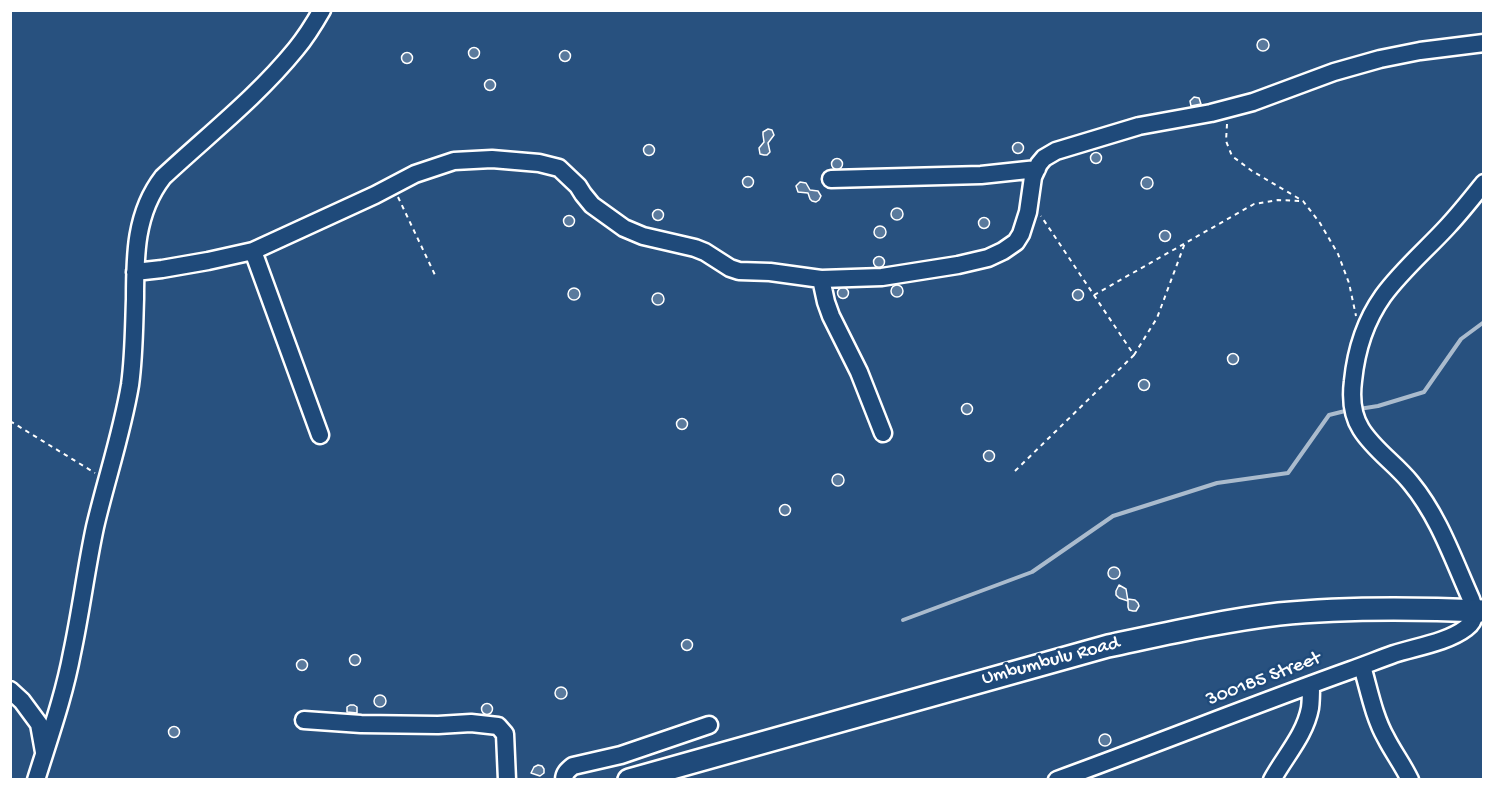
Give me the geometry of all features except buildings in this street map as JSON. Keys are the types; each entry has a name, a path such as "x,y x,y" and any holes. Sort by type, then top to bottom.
{"main road":[{"name":"Umbumbulu Road","path":"630,780 1108,646 1168,633 1278,614 1475,604"}],"street":[{"path":"36,780 66,682 91,546 130,383 135,272 140,223 146,206 163,177 274,74 298,47 322,10"},
{"path":"135,272 196,263 253,250 416,174 454,161 492,159 539,163 559,168 578,186 592,205 624,228 643,236 695,248 739,271 770,272 821,279 882,277 958,265 988,258 1016,242 1026,223 1031,186 1037,169 1044,158 1056,151 1139,126 1229,109 1334,72 1380,59 1420,51 1484,43"},
{"path":"831,179 981,175 1037,169"},
{"path":"1475,604 1442,532 1419,495 1410,482 1361,429 1354,414 1352,393 1354,370 1361,342 1372,313 1384,295 1484,183"},
{"path":"253,250 320,435"},
{"path":"821,279 831,316 859,372 883,433"},
{"path":"1475,604 1484,584"},
{"name":"300185 Street","path":"1057,780 1311,684 1453,635 1470,624 1475,615 1475,604"},
{"path":"1362,666 1380,724 1410,780"},
{"path":"1272,780 1304,727 1310,708 1311,684"},
{"path":"10,690 22,700 39,724 44,753"},
{"path":"304,720 361,724 471,723 498,726 505,734 507,780"},
{"path":"564,780 567,770 573,766 621,755 709,725"}],"path":[{"path":"1229,109 1226,141 1232,156 1252,171 1303,201 1320,223 1338,254 1349,283 1356,318"},
{"path":"393,186 435,275"},
{"path":"1030,199 1134,355"},
{"path":"1094,295 1254,204 1278,200 1303,201"},
{"path":"1015,471 1134,355 1157,318 1185,243"},
{"path":"10,421 106,481"}],"waterway":[{"path":"1359,409 1378,406 1424,392 1461,339 1484,322"},
{"path":"903,620 1032,572 1113,516 1217,483 1288,473 1329,415 1345,411"}]}
